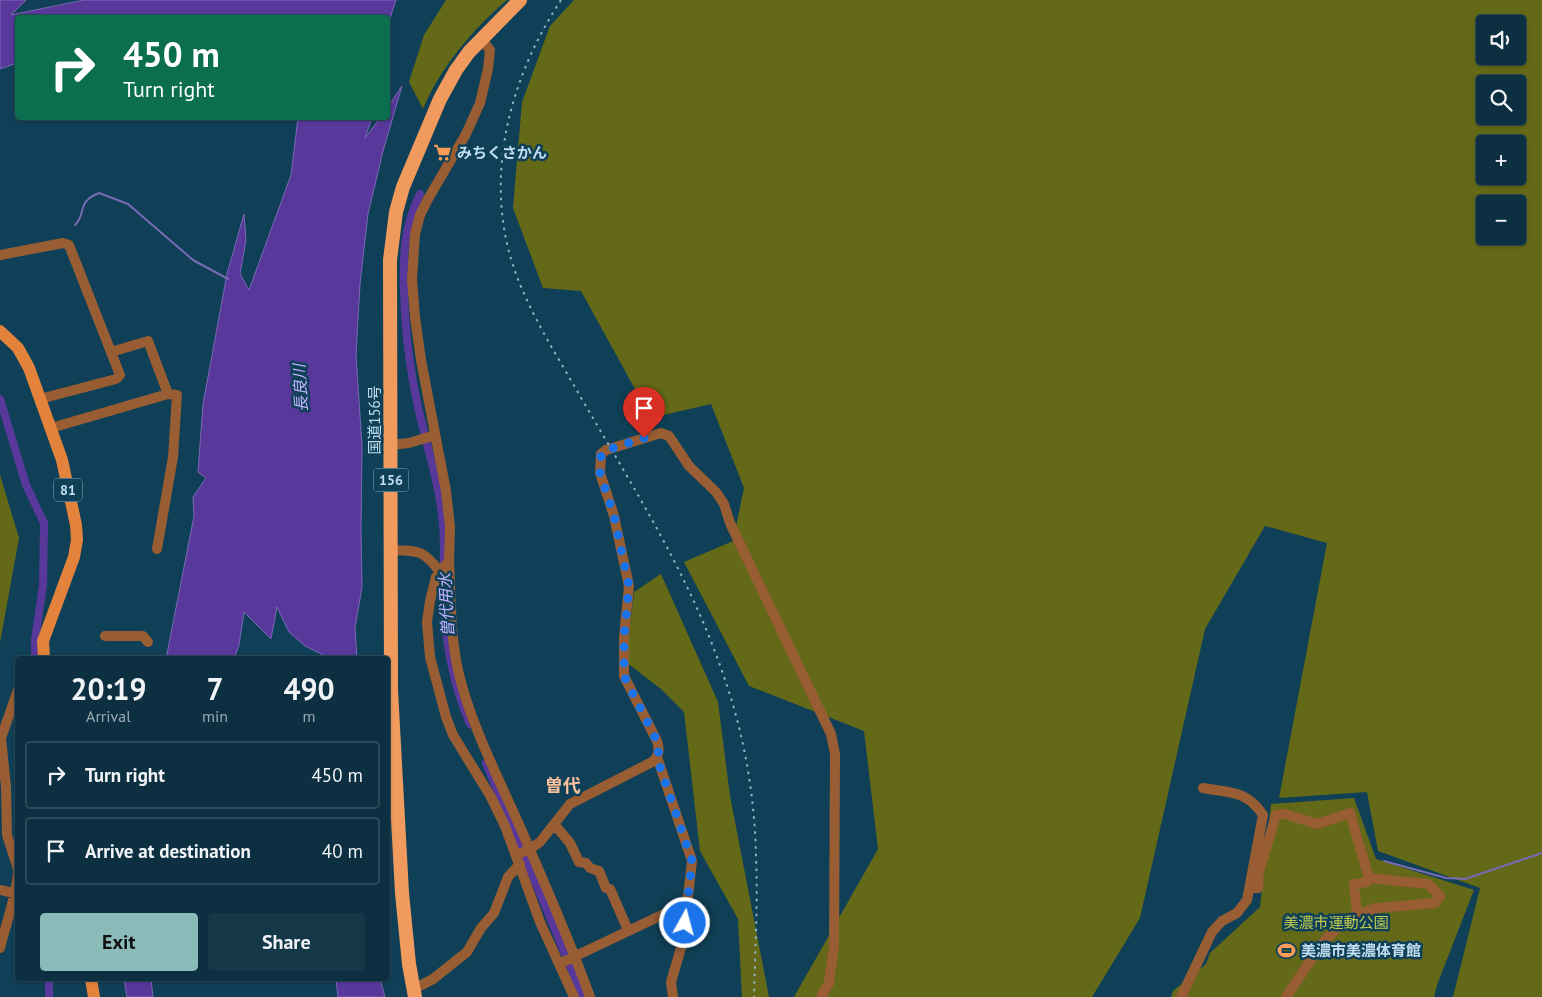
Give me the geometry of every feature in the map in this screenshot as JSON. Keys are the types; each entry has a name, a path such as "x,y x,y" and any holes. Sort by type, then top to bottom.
{"highway":[{"name":"国道156号","path":"414,993 403,902 396,810 391,690 390,260 396,212 403,187 440,99 456,70 480,38 520,0"}],"main road":[{"name":"81","path":"0,331 18,348 28,368 51,428 64,469 76,525 77,540 74,557 43,641 44,656"},
{"path":"91,981 94,997"}],"street":[{"path":"480,38 490,50 488,69 480,103 466,134 424,207 415,234 412,279 415,317 429,437 446,491 450,526 444,567 458,670 498,794 568,959 590,997"},
{"path":"0,255 63,242 69,245 120,375 116,379 40,399"},
{"path":"111,352 148,341 168,394"},
{"path":"51,428 168,394 177,396 173,457 157,549"},
{"path":"673,997 671,982 683,941 692,870 690,852 657,758 659,749 657,741 624,676 624,637 629,586 614,516 600,473 601,454 606,450 661,433 672,439 690,466 716,492 724,504 730,523 831,734 836,754 834,946 829,983 821,997"},
{"path":"391,445 409,443 429,437"},
{"path":"391,550 418,551 444,567"},
{"path":"444,567 433,586 427,622 434,677 453,735 498,794 523,855 540,922 568,959 574,997"},
{"path":"105,636 144,636 148,642"},
{"path":"15,698 1,738 6,787 7,836 15,860"},
{"path":"414,993 467,952 481,928 494,913 508,877 523,855 540,842 570,804 657,758"},
{"path":"1181,997 1212,932 1222,920 1237,913 1248,900 1263,815 1250,799 1239,794 1202,788"},
{"path":"1250,888 1258,888 1259,872 1276,815 1285,814 1317,824 1350,813 1369,878"},
{"path":"554,824 570,843 579,862 586,863 590,868 599,871 606,888 610,889 628,930"},
{"path":"1286,997 1323,942 1347,919 1376,908 1436,903 1440,896 1428,884 1369,878"},
{"path":"1357,914 1354,884 1367,882 1369,878"},
{"path":"0,890 15,894"},
{"path":"0,948 15,897"},
{"path":"568,959 687,903"}],"green space":[{"path":"446,0 507,0 470,36 448,64 423,109 409,82 424,35"},
{"path":"574,0 1542,0 1542,997 1453,997 1480,888 1378,851 1367,792 1279,798 1327,543 1265,526 1205,629 1140,918 1092,997 794,997 878,849 864,731 749,686 684,562 733,541 744,488 711,404 651,418 581,291 543,288 513,208 522,102 550,26"},
{"path":"0,475 19,538 0,643"},
{"path":"661,574 718,702 730,796 769,997 742,997 738,919 700,851 684,712 661,689 626,662 634,592"},
{"name":"美濃市運動公園","path":"1354,798 1376,859 1474,890 1434,997 1171,997 1173,991 1206,964 1210,953 1260,907 1271,804"}],"water":[{"path":"0,0 26,0 11,15 84,0 396,0 390,18 390,15 15,15 15,64 0,69"},
{"name":"長良川","path":"402,86 383,151 368,214 360,284 356,354 362,446 362,587 355,628 357,656 326,656 305,646 289,632 277,607 271,639 244,612 239,645 235,656 167,656 194,516 193,497 206,478 198,472 203,404 227,274 244,214 246,240 240,274 249,290 291,175 298,120 371,120 365,138 378,120 390,120 390,104"},
{"path":"124,981 151,981 153,997 127,997"},
{"path":"336,981 381,981 385,997 338,997"}],"waterway":[{"path":"75,225 79,221 84,204 92,196 99,193 128,204 193,260 228,279"},
{"name":"曽代用水","path":"420,194 411,218 404,252 407,340 415,391 442,511 445,615 448,647 459,694 470,724"},
{"path":"0,399 26,485 44,523 43,585 35,640 35,656"},
{"name":"曽代用水","path":"486,763 583,997"},
{"path":"1384,861 1446,878 1465,879 1542,853"},
{"path":"49,981 49,997"}],"railway":[{"path":"561,0 531,55 519,84 510,115 504,145 501,176 502,208 506,239 518,279 535,317 676,564 709,637 723,674 737,719 751,788 757,893 754,997"}],"place":[{"name":"みちくさかん","path":"443,152"},
{"name":"美濃市美濃体育館","path":"1287,950"}],"district":[{"name":"曽代","path":"563,785"}],"route":[{"path":"644,438 606,450 601,454 600,473 614,516 629,586 624,637 624,676 659,745 657,758 692,861 685,923"}]}
